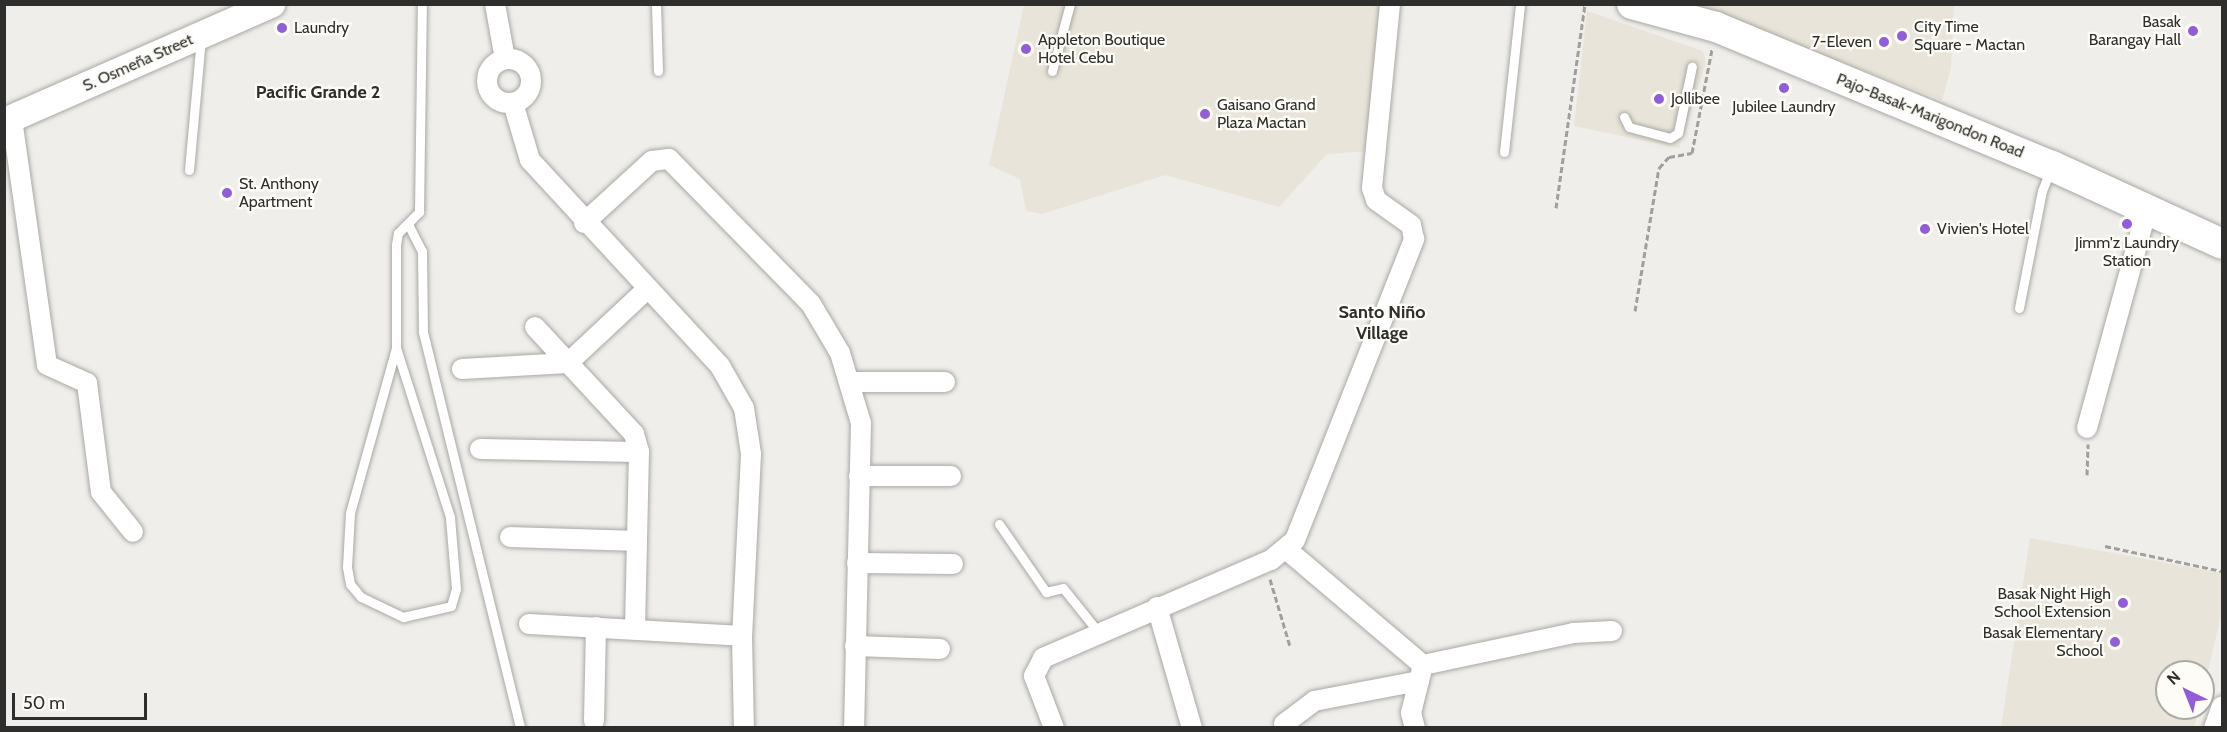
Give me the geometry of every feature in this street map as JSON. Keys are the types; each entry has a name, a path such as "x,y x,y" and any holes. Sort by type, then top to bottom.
{"main road":[{"name":"Pajo-Basak-Marigondon Road","path":"1632,4 1716,27 2052,166 2223,244"}],"street":[{"name":"S. Osmeña Street","path":"8,120 271,4"},
{"path":"495,4 505,59"},
{"path":"1054,728 1034,676 1036,665 1099,633 1279,555 1295,540 1414,239 1411,225 1376,200 1372,188 1390,4"},
{"path":"505,59 520,62 530,73 530,89 513,103"},
{"path":"505,59 489,72 487,85 494,98 513,103"},
{"path":"513,103 530,160 584,223 720,366 744,408 751,454 742,636 744,728"},
{"path":"8,120 47,365 87,383 101,492 133,532"},
{"path":"584,223 652,160 669,159 811,304 851,382 861,423 854,728"},
{"path":"2087,428 2147,209"},
{"path":"462,369 568,363 647,289"},
{"path":"535,327 634,434 639,452 635,629"},
{"path":"851,382 945,382"},
{"path":"480,449 639,452"},
{"path":"859,476 951,476"},
{"path":"510,537 637,541"},
{"path":"1279,555 1421,673"},
{"path":"857,563 953,564"},
{"path":"1157,607 1192,728"},
{"path":"529,624 742,636"},
{"path":"594,721 596,627"},
{"path":"1284,724 1314,701 1573,633 1612,631"},
{"path":"855,646 940,649"},
{"path":"1416,728 1411,713 1421,673"},
{"path":"2214,728 2223,706"}],"lane":[{"path":"396,348 450,517 456,589 451,606 403,617 361,597 350,584 347,567 350,513 396,348 398,232 409,226 419,212 422,4"},
{"path":"656,4 658,71"},
{"path":"1052,71 1070,4"},
{"path":"1504,152 1520,4"},
{"path":"189,170 201,36"},
{"path":"1624,117 1629,127 1670,138 1678,133 1692,66"},
{"path":"2019,308 2042,190 2052,166"},
{"path":"409,226 422,251 423,332 520,728"},
{"path":"999,524 1046,592 1063,588 1099,633"}],"path":[{"path":"1556,208 1585,4"},
{"path":"1635,311 1659,168 1669,157 1692,153 1696,144 1716,27"},
{"path":"2087,428 2087,475"},
{"path":"2105,546 2223,571"},
{"path":"1279,555 1268,573 1290,646"}],"shaded area":[{"path":"1024,5 1383,5 1373,151 1327,154 1279,207 1165,175 1042,214 1026,211 1020,179 989,165"},
{"name":"City Time Square - Mactan","path":"1692,5 1954,5 1951,68 1942,100"},
{"path":"1587,11 1703,51 1706,63 1679,148 1574,126"},
{"name":"Basak Elementary School","path":"2030,538 2222,573 2222,612 2210,660 2155,660 2155,720 2196,720 2194,727 2001,727"}],"place":[{"name":"Laundry","path":"282,28"},
{"name":"Basak Barangay Hall","path":"2193,31"},
{"name":"City Time Square - Mactan","path":"1902,36"},
{"name":"7-Eleven","path":"1884,42"},
{"name":"Appleton Boutique Hotel Cebu","path":"1026,49"},
{"name":"Jubilee Laundry","path":"1784,88"},
{"name":"Jollibee","path":"1659,99"},
{"name":"Gaisano Grand Plaza Mactan","path":"1205,114"},
{"name":"St. Anthony Apartment","path":"227,193"},
{"name":"Jimm'z Laundry Station","path":"2127,224"},
{"name":"Vivien's Hotel","path":"1925,229"},
{"name":"Basak Night High School Extension","path":"2123,603"},
{"name":"Basak Elementary School","path":"2115,642"}],"district":[{"name":"Pacific Grande 2","path":"318,92"},
{"name":"Santo Niño Village","path":"1382,323"}]}
